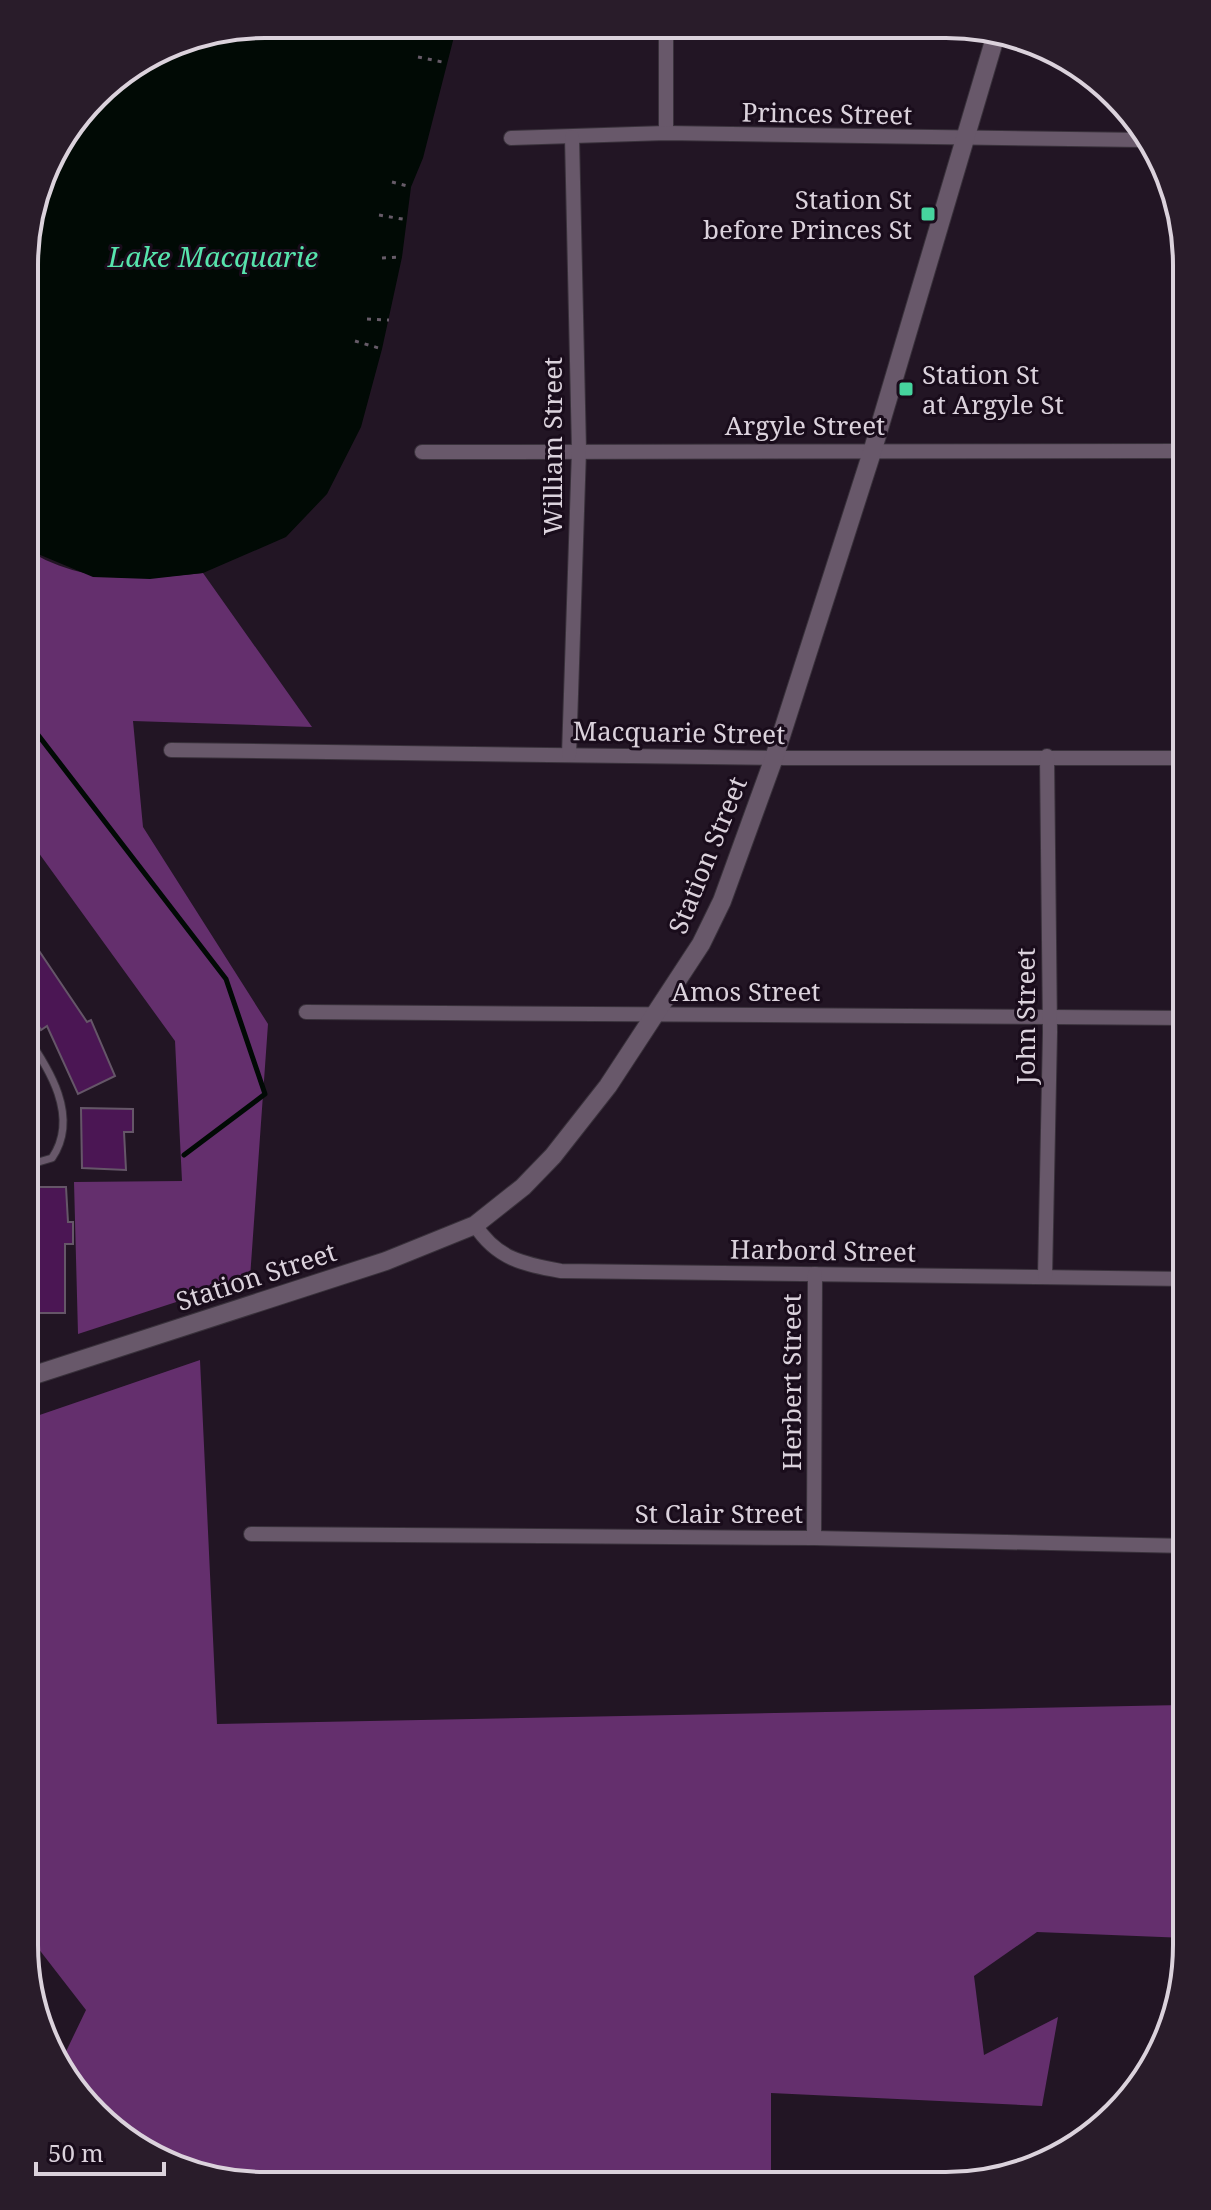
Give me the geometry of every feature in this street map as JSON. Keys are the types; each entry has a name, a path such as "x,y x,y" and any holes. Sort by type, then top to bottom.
{"street":[{"path":"666,38 666,133"},
{"name":"Station Street","path":"38,1374 386,1261 475,1225 513,1196 553,1156 657,1015 701,944 722,901 774,758 873,449 993,43"},
{"name":"Princes Street","path":"511,138 666,133 965,140 1136,140"},
{"name":"William Street","path":"569,755 579,450 572,137"},
{"name":"Argyle Street","path":"422,452 1173,451"},
{"name":"Macquarie Street","path":"171,750 774,758 1173,758"},
{"name":"John Street","path":"1045,1277 1050,1017 1047,756"},
{"name":"Amos Street","path":"306,1012 1173,1018"},
{"name":"Harbord Street","path":"475,1225 490,1246 508,1259 561,1271 1173,1279"},
{"name":"Herbert Street","path":"814,1538 815,1274"},
{"name":"St Clair Street","path":"251,1534 814,1538 1173,1546"}],"lane":[{"path":"38,1052 46,1063 61,1108 63,1137 52,1158 38,1162"}],"path":[{"path":"418,57 447,63"},
{"path":"392,182 411,187"},
{"path":"379,215 408,220"},
{"path":"382,258 402,257"},
{"path":"367,319 389,320"},
{"path":"355,341 382,349"}],"shaded area":[{"path":"38,555 68,568 112,577 203,573 312,727 133,721 143,827 268,1024 250,1278 78,1334 74,1182 182,1181 175,1041 38,852"},
{"path":"200,1360 217,1724 1173,1705 1173,1937 1037,1932 974,1976 984,2055 1058,2017 1042,2106 771,2093 771,2172 265,2172 235,2170 178,2155 151,2142 115,2116 76,2071 65,2053 86,2010 38,1948 38,1416"}],"water":[{"name":"Lake Macquarie","path":"265,38 454,38 423,158 411,187 402,257 361,427 327,494 286,537 203,573 150,579 93,577 38,554 40,235 55,178 76,139 115,94 139,76 178,55 206,46"}],"building":[{"path":"38,949 87,1022 91,1020 115,1076 78,1094 47,1026 41,1030 38,1025"},
{"path":"81,1108 133,1109 133,1132 124,1132 126,1170 82,1168"},
{"path":"38,1187 66,1187 68,1222 73,1222 73,1244 65,1244 65,1313 38,1313"}],"waterway":[{"path":"38,735 226,979 265,1094 184,1155"}],"place":[{"name":"Station St before Princes St","path":"928,214"},
{"name":"Station St at Argyle St","path":"906,389"}]}
